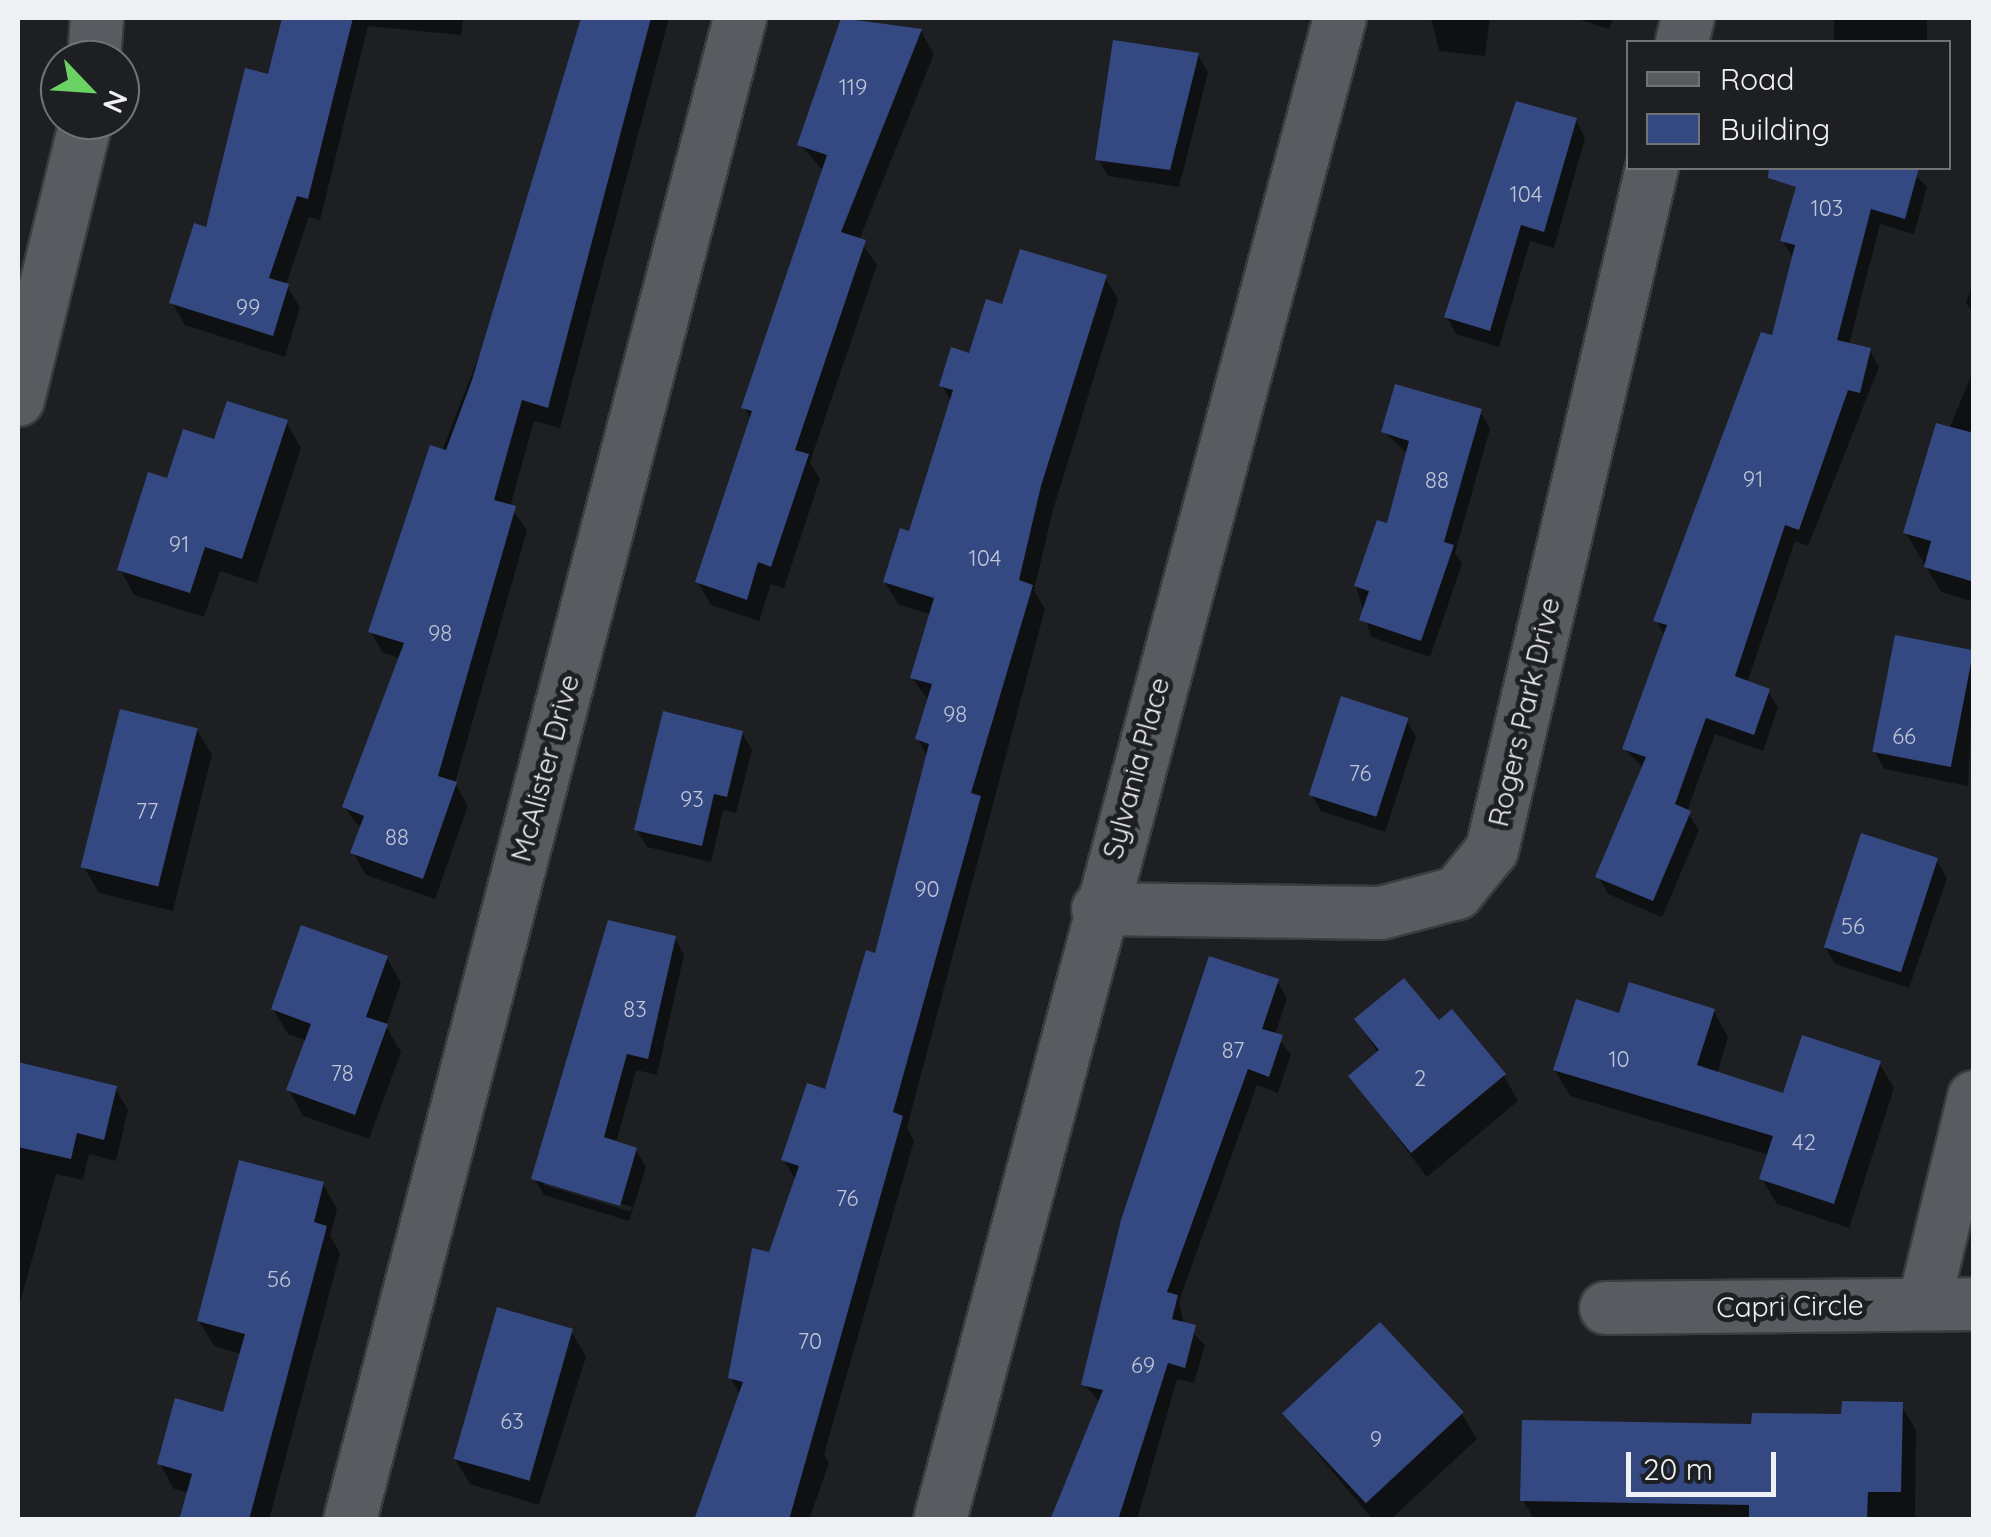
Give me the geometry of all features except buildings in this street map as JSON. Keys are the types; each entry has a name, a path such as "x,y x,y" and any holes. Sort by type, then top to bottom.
{"street":[{"name":"McAlister Drive","path":"350,1520 740,18"},
{"name":"Sylvania Place","path":"940,1520 1098,909 1340,18"},
{"path":"18,400 81,140"},
{"name":"Rogers Park Drive","path":"1098,909 1380,913 1457,893 1492,850 1652,170"},
{"path":"1949,1304 1974,1097"},
{"name":"Capri Circle","path":"1606,1308 1949,1304"}]}
